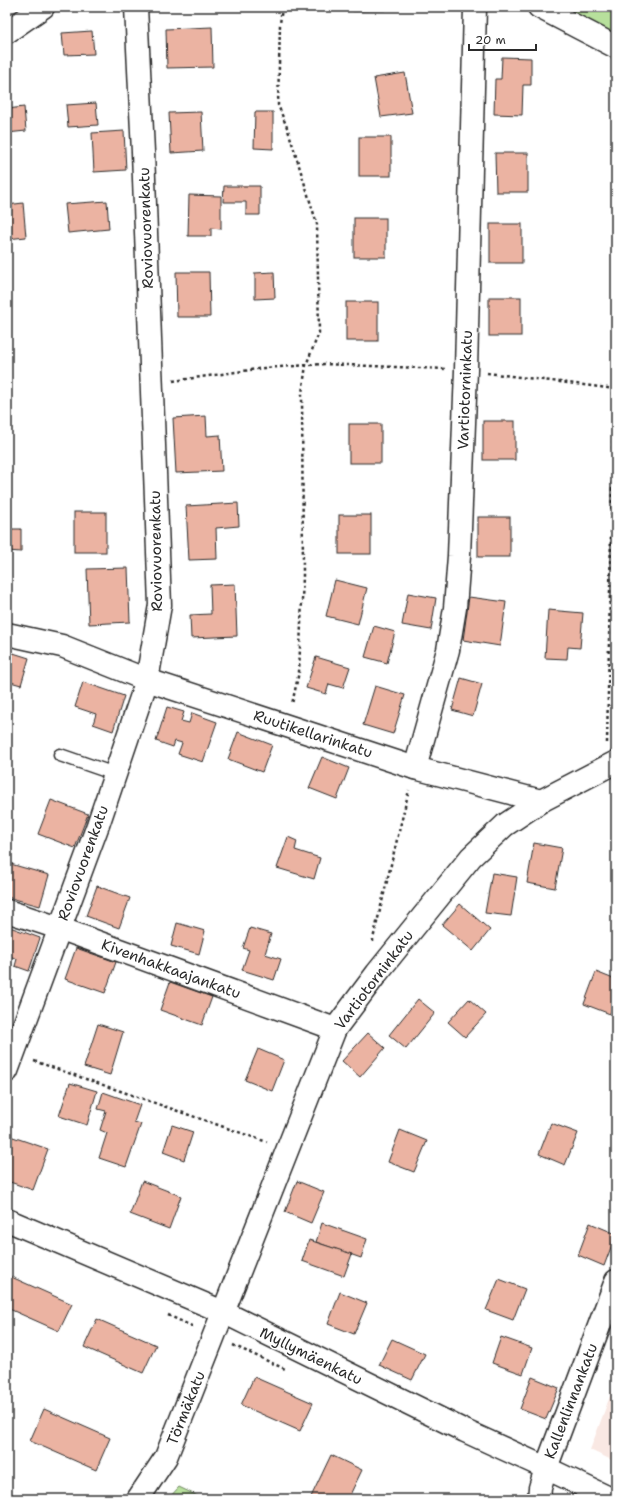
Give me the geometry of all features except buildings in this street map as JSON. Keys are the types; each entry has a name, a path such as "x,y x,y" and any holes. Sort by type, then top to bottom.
{"street":[{"path":"7,32 42,7"},
{"name":"Roviovuorenkatu","path":"10,1062 98,825 147,680 160,605 136,7"},
{"name":"Vartiotorninkatu","path":"414,768 448,650 455,608 459,556 466,370 475,7"},
{"path":"539,7 616,47"},
{"name":"Ruutikellarinkatu","path":"7,634 62,646 147,680 414,768 540,801"},
{"path":"540,801 612,764"},
{"name":"Vartiotorninkatu","path":"223,1312 335,1029 377,973 471,857 505,825 540,801"},
{"name":"Kivenhakkaajankatu","path":"7,911 59,928 335,1029"},
{"name":"Myllymäenkatu","path":"7,1220 223,1312 465,1431 611,1499"},
{"name":"Kallenlinnankatu","path":"539,1499 540,1488 546,1468 616,1281"},
{"name":"Törmäkatu","path":"138,1499 166,1457 223,1312"}],"lane":[{"path":"60,755 115,774"}],"path":[{"path":"282,7 280,24 278,105 288,130 317,224 319,333 306,365 302,393 303,576 299,672 287,726"},
{"path":"612,764 616,283"},
{"path":"152,385 264,368 324,364 466,370 615,389"},
{"path":"377,973 373,939 414,768"},
{"path":"10,1062 287,1149"}],"shaded area":[{"path":"616,1380 616,1462 590,1450"}],"green space":[{"path":"616,7 616,36 563,8"},
{"path":"179,1487 204,1499 168,1499"}]}
